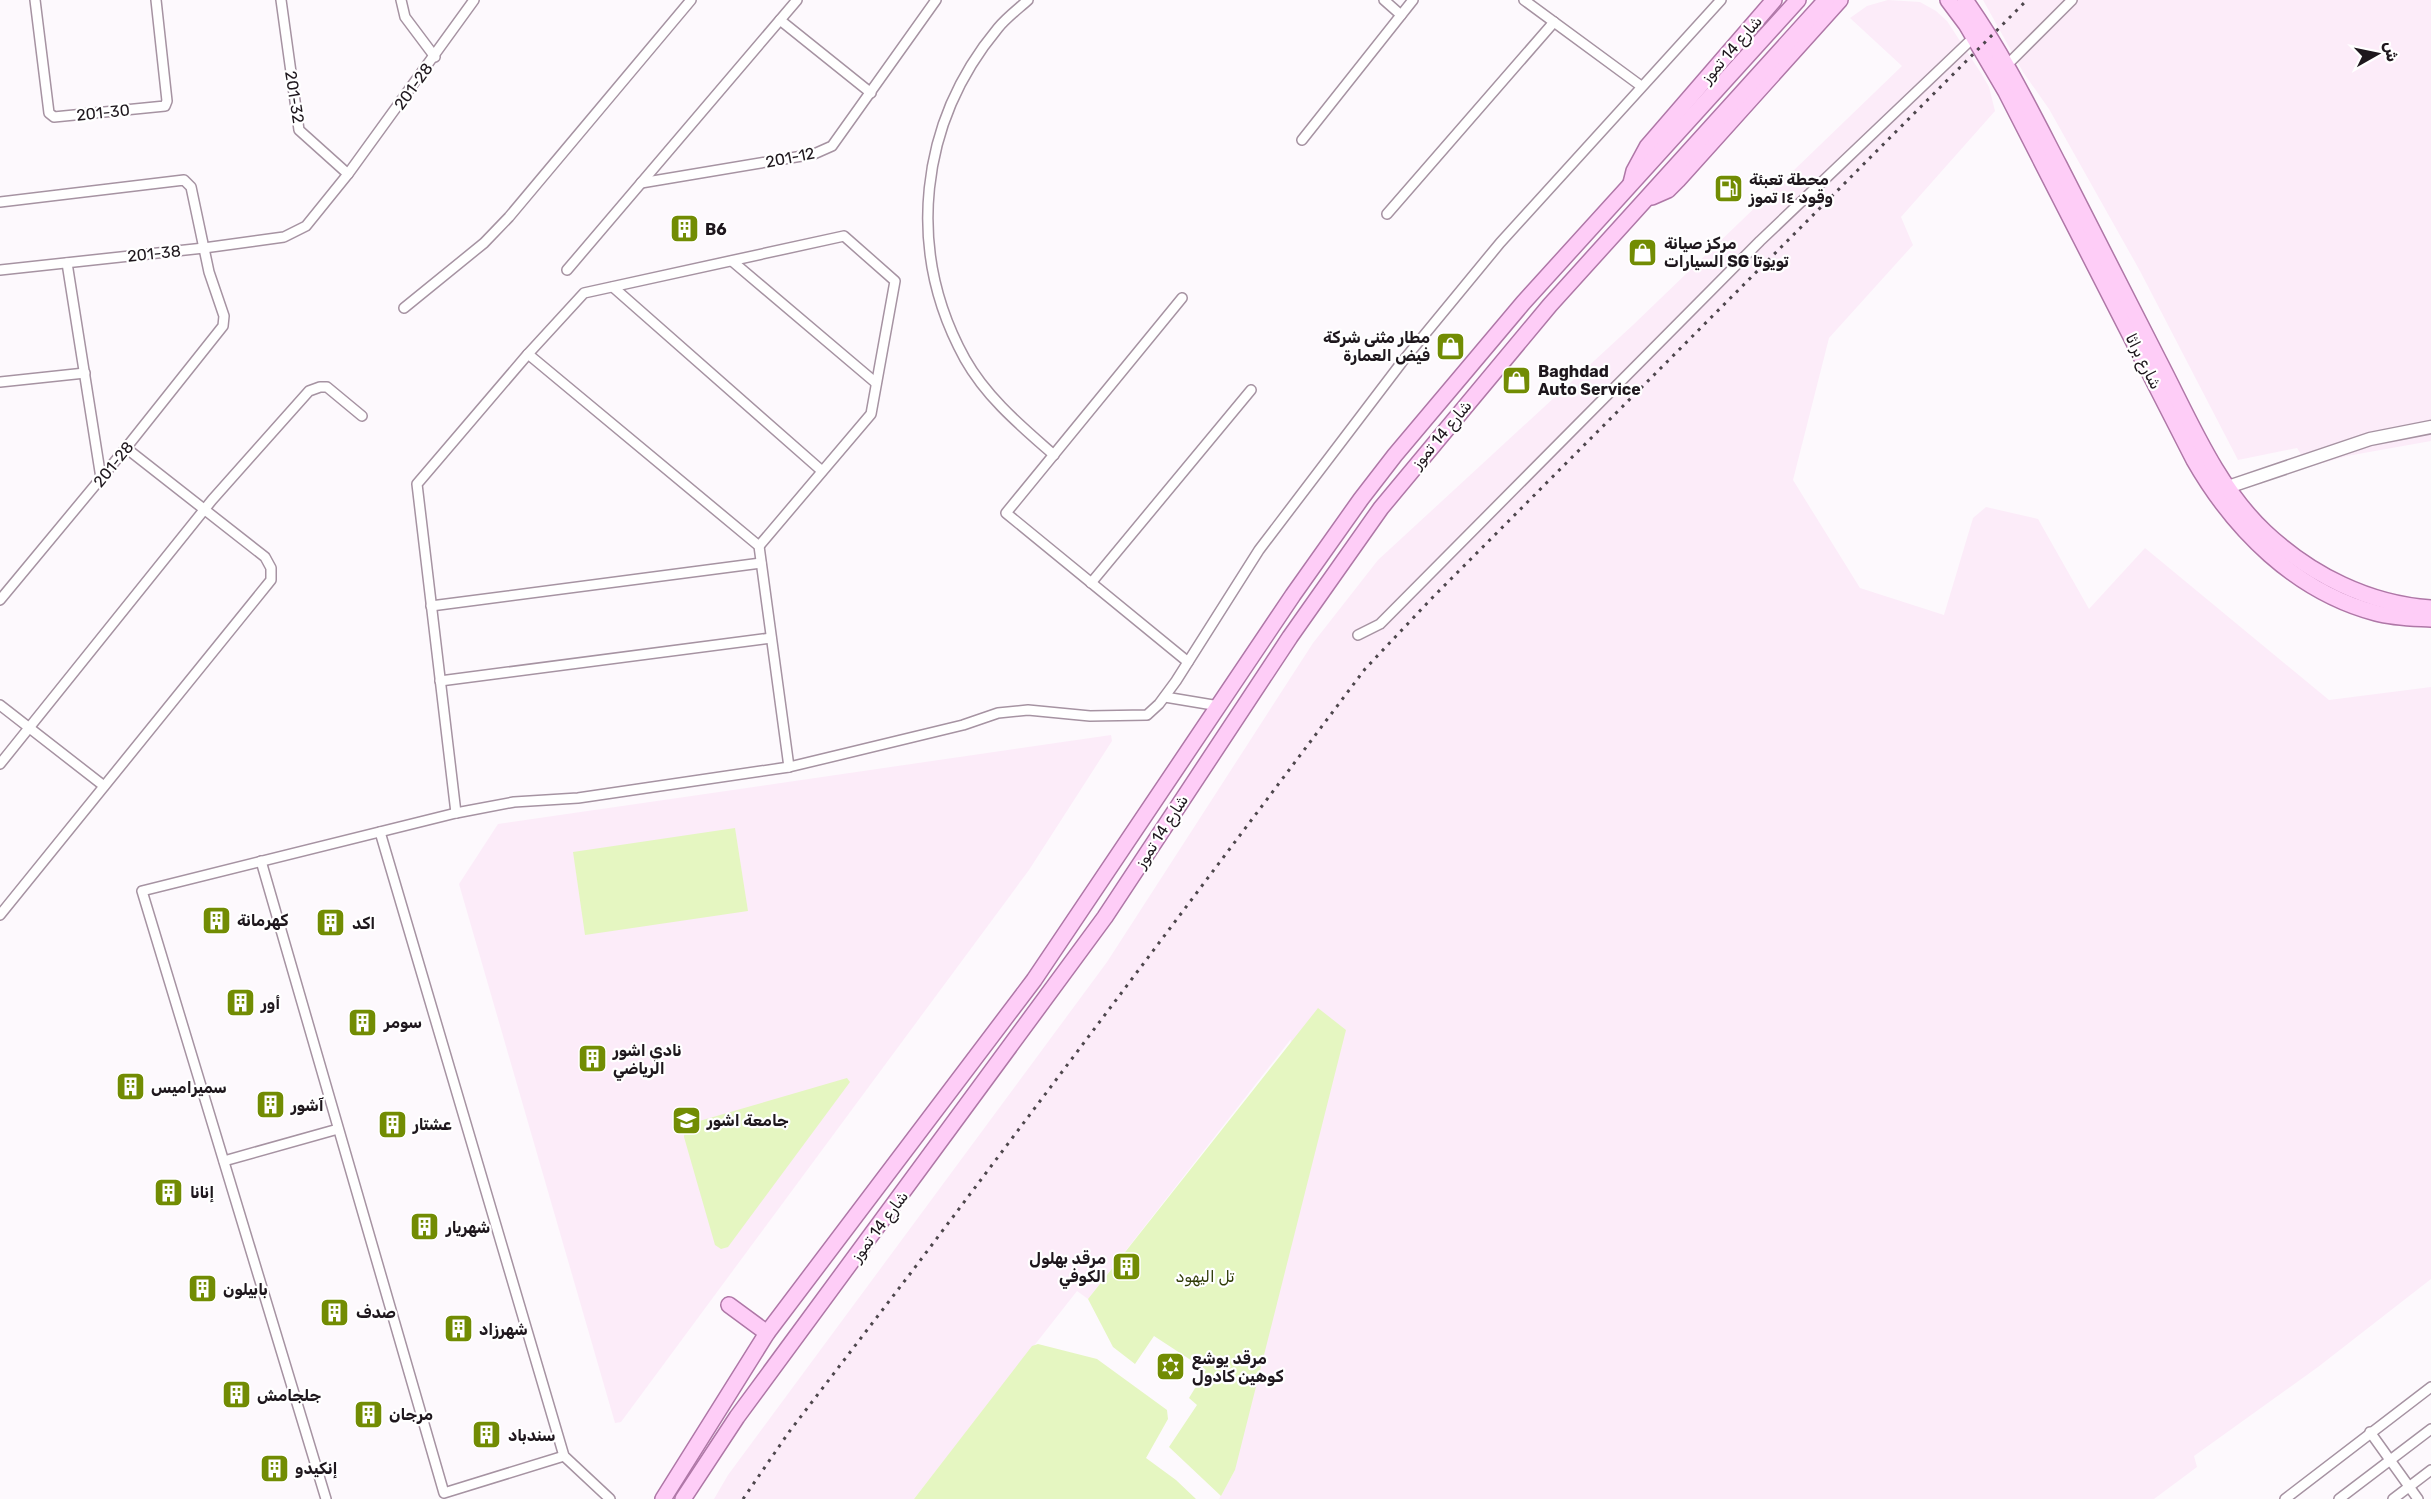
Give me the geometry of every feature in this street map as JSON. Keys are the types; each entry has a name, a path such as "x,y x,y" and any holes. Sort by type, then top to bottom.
{"main road":[{"name":"شارع 14 تموز","path":"1630,188 1634,171 1647,147 1774,0"},
{"name":"شارع 14 تموز","path":"663,1499 767,1333 1034,980 1293,595 1361,499 1395,455 1523,303 1630,188 1798,0"},
{"name":"شارع 14 تموز","path":"683,1499 737,1417 1105,917 1280,653 1381,508 1550,305 1826,0"},
{"path":"1644,201 1668,190 1678,180 1840,0"},
{"name":"شارع براثا","path":"1948,0 1974,37 2006,92 2194,460 2225,509 2280,563 2331,596 2377,613 2431,619"},
{"name":"شارع براثا","path":"1965,0 2007,65 2178,398 2228,488 2265,532 2303,562 2346,588 2384,602 2431,608"},
{"path":"729,1305 767,1333"}],"street":[{"name":"201-30","path":"35,0 49,113 54,117 165,106 167,101 156,0"},
{"name":"201-32","path":"281,0 299,130 348,174"},
{"path":"401,0 405,17 435,57"},
{"name":"201-28","path":"306,226 348,174 435,57 474,0"},
{"path":"404,308 484,243 508,218 691,0"},
{"path":"567,270 797,0"},
{"name":"201-12","path":"641,183 824,150 838,140 936,0"},
{"path":"1028,0 999,27 964,75 940,129 928,188 928,247 941,305 966,360 1001,408 1054,455"},
{"path":"1384,0 1401,15"},
{"path":"1302,140 1413,0"},
{"path":"1524,0 1641,86"},
{"path":"327,1499 142,891 456,813 514,802 578,798 789,767 963,725 998,713 1028,710 1090,716 1147,715 1165,697 1259,550 1402,362 1500,243 1721,0"},
{"path":"2007,65 2072,0"},
{"path":"780,20 871,93"},
{"path":"1388,214 1554,22"},
{"path":"1358,635 1380,624 1759,242 1974,37"},
{"path":"0,202 181,178 191,187 204,248"},
{"name":"201-38","path":"0,270 284,237 306,226"},
{"path":"456,813 417,484 528,354 584,293 844,236 895,281 871,414 759,546"},
{"name":"201-28","path":"0,600 223,326 224,316 211,280 204,248"},
{"path":"732,261 876,383"},
{"path":"67,263 101,478"},
{"path":"613,287 822,471"},
{"path":"1182,298 1006,513 1188,662"},
{"path":"528,354 759,546 789,767"},
{"path":"0,382 85,373"},
{"path":"0,764 203,510 309,391 327,387 362,416"},
{"path":"1091,583 1251,390"},
{"path":"2228,488 2370,439 2431,427"},
{"path":"0,915 271,580 271,568 265,557 126,448"},
{"path":"431,606 761,563"},
{"path":"440,681 771,638"},
{"path":"1165,697 1219,706"},
{"path":"0,705 104,786"},
{"path":"380,832 564,1456 610,1499"},
{"path":"261,861 445,1496 564,1456"},
{"path":"224,1161 338,1129"},
{"path":"2285,1499 2431,1387"},
{"path":"2339,1499 2431,1430"},
{"path":"2370,1432 2418,1499"},
{"path":"2393,1499 2431,1470"},
{"path":"2296,1490 2303,1499"}],"shaded area":[{"path":"1888,0 1920,2 1936,11 1947,21 1989,87 1995,111 1901,217 1913,245 1829,338 1793,480 1860,588 1944,615 1973,518 1986,507 2038,519 2089,609 2145,548 2329,700 2431,687 2431,1279 2318,1367 2194,1456 2197,1467 2154,1499 1219,1499 1235,1470 1291,1039 1088,1299 1077,1291 914,1499 714,1499 728,1475 1107,962 1313,643 1378,560 1633,325 1902,66 1850,18 1867,6"},
{"path":"1983,0 2431,0 2431,441 2347,456 2309,467 2297,448 2238,460 2140,271 2049,109 2023,72"},
{"name":"جامعة اشور","path":"1111,735 1112,741 1029,870 621,1422 615,1423 459,884 498,824"}],"green space":[{"path":"735,828 748,911 585,935 573,852"},
{"name":"تل اليهود","path":"1318,1008 1346,1030 1235,1470 1221,1496 1169,1447 1197,1405 1189,1398 1206,1370 1154,1336 1135,1364 1113,1347 1088,1299"},
{"path":"847,1078 850,1082 728,1247 721,1249 715,1245 684,1137 685,1127"},
{"path":"1038,1344 1097,1359 1167,1410 1168,1419 1146,1458 1176,1480 1196,1499 914,1499 1032,1346"}],"railway":[{"path":"743,1499 789,1432 1365,669 1433,597 2027,0"}],"place":[{"name":"محطة تعبئة وقود ١٤ تموز","path":"1728,188"},
{"name":"B6","path":"684,229"},
{"name":"مركز صيانة السيارات SG تويوتا","path":"1643,252"},
{"name":"مطار مثنى شركة فيض العمارة","path":"1451,346"},
{"name":"Baghdad Auto Service","path":"1517,380"},
{"name":"كهرمانة","path":"216,920"},
{"name":"اكد","path":"331,923"},
{"name":"أور","path":"240,1003"},
{"name":"سومر","path":"363,1022"},
{"name":"نادي اشور الرياضي","path":"592,1059"},
{"name":"سميراميس","path":"130,1087"},
{"name":"آشور","path":"270,1105"},
{"name":"جامعة اشور","path":"686,1120"},
{"name":"عشتار","path":"392,1124"},
{"name":"إنانا","path":"169,1192"},
{"name":"شهريار","path":"425,1227"},
{"name":"مرقد بهلول الكوفي","path":"1127,1267"},
{"name":"بابيلون","path":"202,1289"},
{"name":"صدف","path":"335,1312"},
{"name":"شهرزاد","path":"458,1329"},
{"name":"مرقد يوشع كوهين كادول","path":"1171,1367"},
{"name":"جلجامش","path":"236,1395"},
{"name":"مرجان","path":"368,1414"},
{"name":"سندباد","path":"487,1435"},
{"name":"إنكيدو","path":"274,1468"}]}
